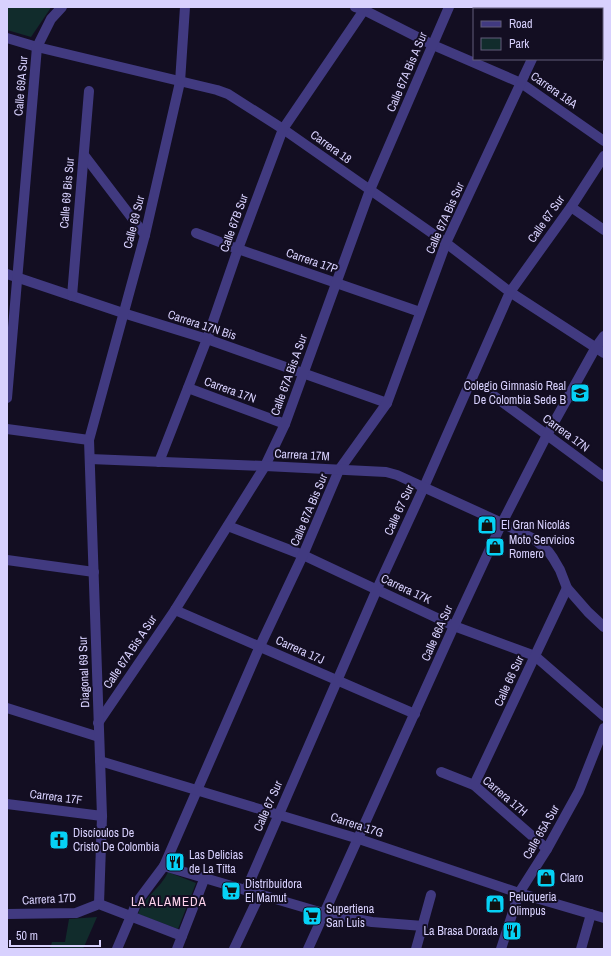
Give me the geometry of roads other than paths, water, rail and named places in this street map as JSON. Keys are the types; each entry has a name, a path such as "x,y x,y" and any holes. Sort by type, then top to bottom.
{"street":[{"name":"Calle 69A Sur","path":"7,398 37,47 51,19 62,7"},
{"name":"Calle 69 Sur","path":"89,440 145,235 180,82 185,7"},
{"name":"Calle 67A Bis A Sur","path":"98,723 175,610 265,466 285,424 370,190 449,7"},
{"name":"Carrera 18A","path":"360,8 433,45 521,83 604,141"},
{"name":"Calle 67B Sur","path":"159,462 208,339 238,249 283,129 360,8"},
{"name":"Carrera 18","path":"7,38 37,47 228,94 283,129 446,243 510,292 600,350"},
{"name":"Calle 67A Bis Sur","path":"117,949 137,902 164,866 260,646 303,556 339,470 387,403 446,243 532,60"},
{"name":"Calle 69 Bis Sur","path":"72,296 89,91"},
{"path":"84,155 145,235"},
{"name":"Calle 67 Sur","path":"246,890 377,589 424,487 510,292 571,207 604,156"},
{"path":"571,207 604,230"},
{"name":"Carrera 17P","path":"196,233 336,284 420,312"},
{"name":"Carrera 17N Bis","path":"7,274 123,313 208,339 387,403"},
{"name":"Calle 66A Sur","path":"308,949 323,913 359,839 454,626 502,523 547,435 600,350 604,336"},
{"name":"Carrera 17N","path":"188,388 285,424"},
{"name":"Carrera 17N","path":"494,396 604,477"},
{"path":"7,429 89,440"},
{"name":"Diagonal 69 Sur","path":"89,440 102,816 99,904"},
{"name":"Carrera 17M","path":"90,460 265,466 386,472 397,475 534,539 548,551 560,570 567,588 588,612 604,627"},
{"name":"Carrera 17K","path":"228,526 303,556 454,626 535,656 604,716"},
{"path":"7,560 94,572"},
{"name":"Calle 66 Sur","path":"474,785 567,588"},
{"name":"Carrera 17J","path":"175,610 415,714"},
{"path":"7,708 99,737"},
{"name":"Calle 65A Sur","path":"501,949 519,893 547,849 579,791 604,728"},
{"name":"Carrera 17G","path":"100,761 279,814 359,839 519,893 604,918"},
{"name":"Carrera 17H","path":"441,772 474,785 547,849"},
{"name":"Carrera 17F","path":"7,804 102,816"},
{"path":"164,866 323,913 372,922 423,926"},
{"path":"177,949 205,877"},
{"path":"234,949 260,894"},
{"path":"416,949 431,895"},
{"path":"99,904 182,936"},
{"name":"Carrera 17D","path":"7,914 76,913 99,904"},
{"path":"581,949 591,914"}],"place":[{"name":"Colegio Gimnasio Real De Colombia Sede B","path":"580,393"},
{"name":"El Gran Nicolás","path":"487,525"},
{"name":"Moto Servicios Romero","path":"495,547"},
{"name":"Discíoulos De Cristo De Colombia","path":"59,840"},
{"name":"Las Delicias de La Títta","path":"175,862"},
{"name":"Claro","path":"546,878"},
{"name":"Distribuidora El Mamut","path":"231,891"},
{"name":"Peluqueria Olimpus","path":"495,904"},
{"name":"Supertiena San Luis","path":"312,916"},
{"name":"La Brasa Dorada","path":"512,931"}],"district":[{"name":"LA ALAMEDA","path":"169,901"}]}
